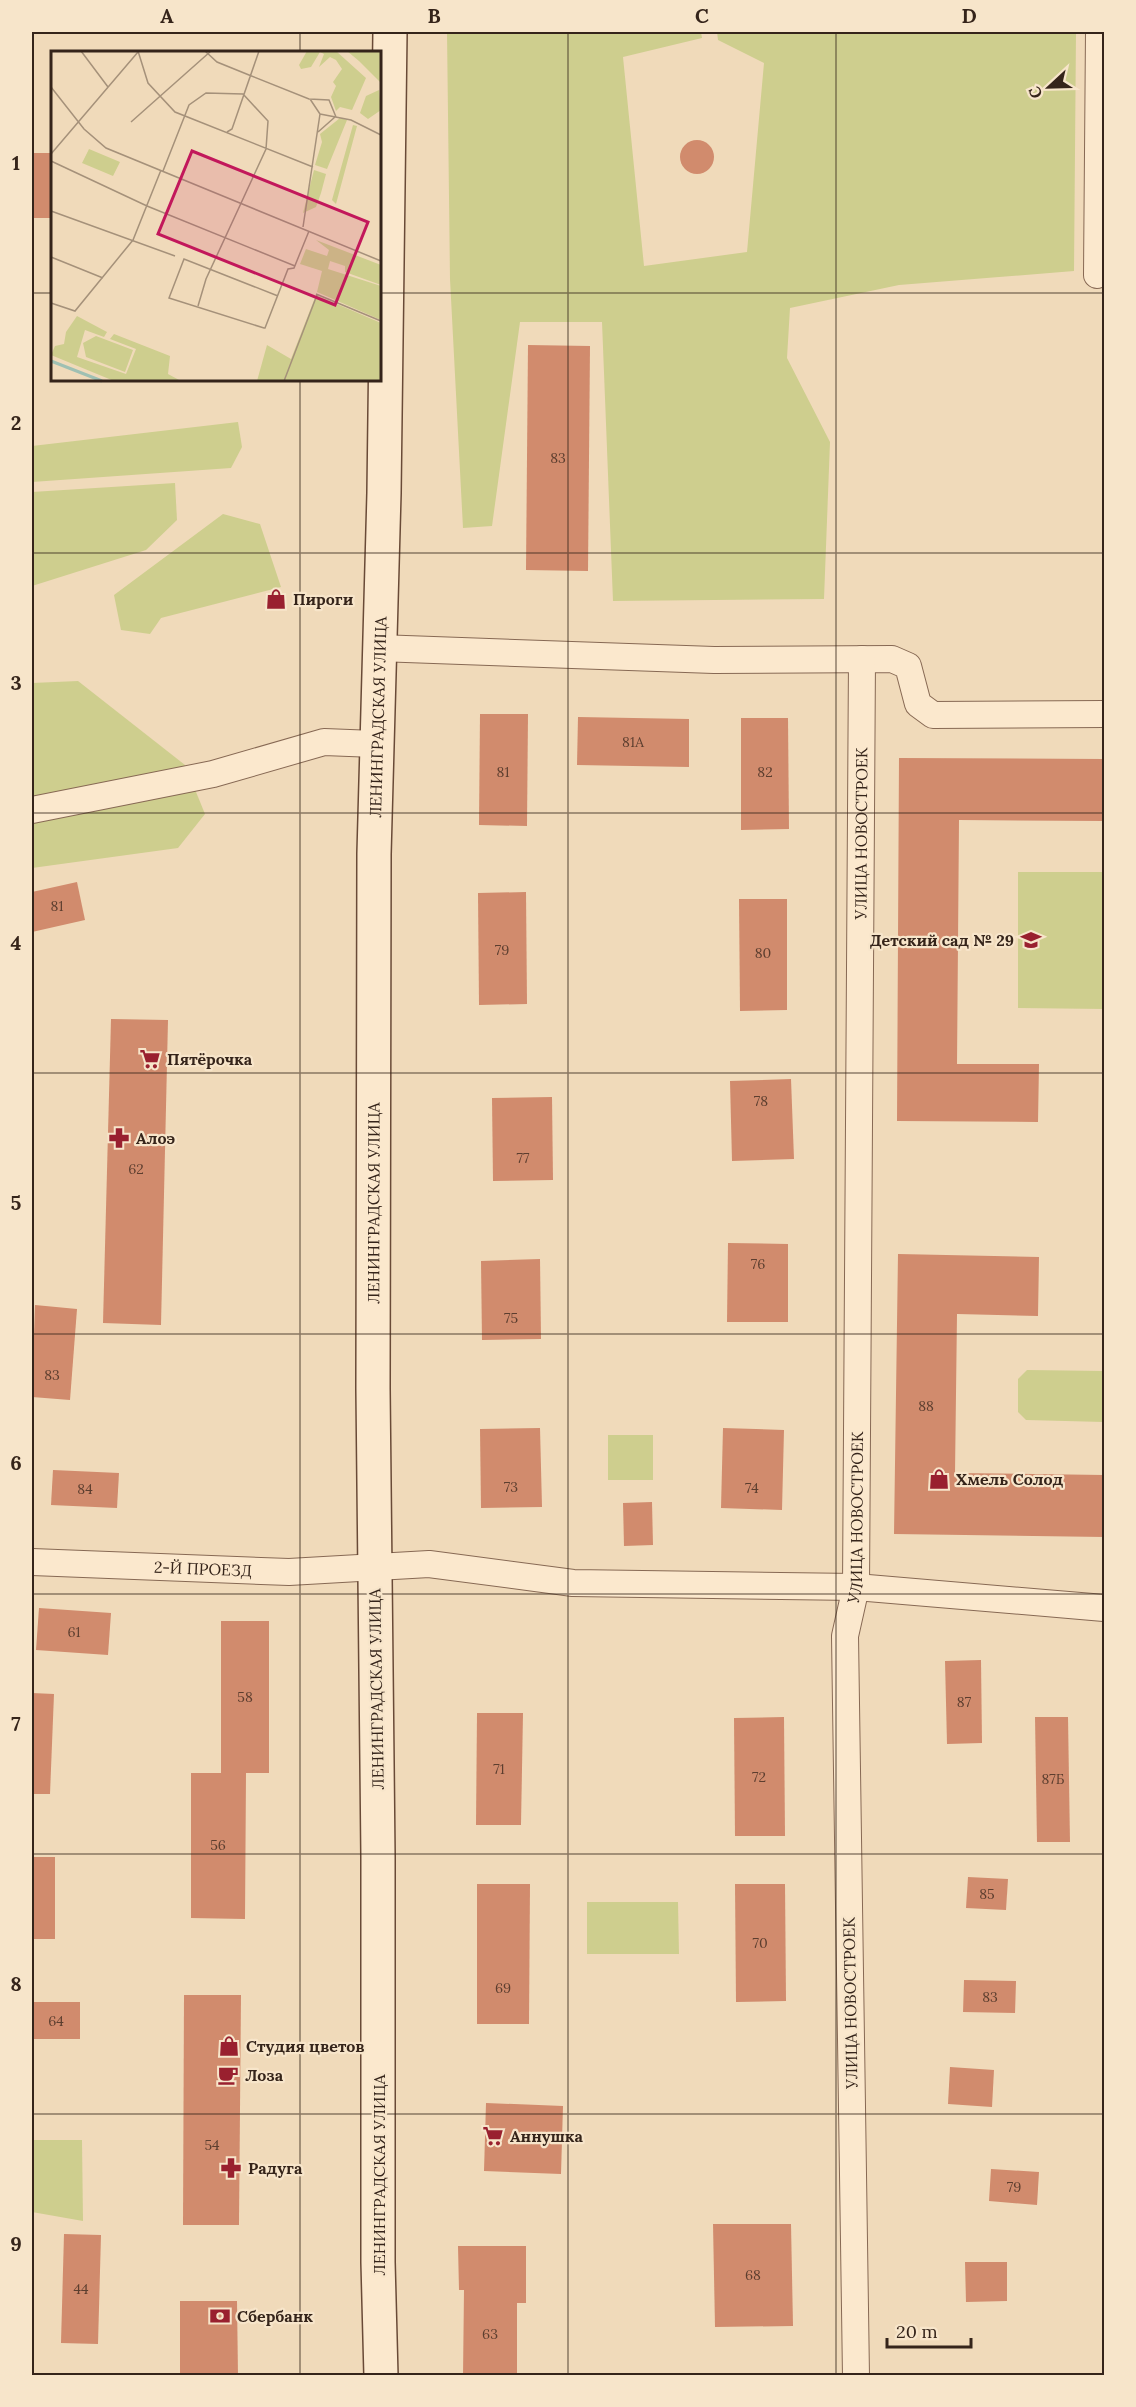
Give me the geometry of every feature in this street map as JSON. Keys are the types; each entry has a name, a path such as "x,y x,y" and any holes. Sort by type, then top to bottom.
{"main road":[{"name":"ЛЕНИНГРАДСКАЯ УЛИЦА","path":"381,2376 378,2262 373,1354 375,744 384,493 390,32"}],"street":[{"path":"1099,32 1099,261"},
{"path":"378,648 714,660 891,659 908,666 918,704 933,715 1104,714"},
{"name":"УЛИЦА НОВОСТРОЕК","path":"856,2376 845,1636 856,1587 862,659"},
{"path":"32,810 213,774 324,742 375,744"},
{"name":"2-Й ПРОЕЗД","path":"32,1562 289,1572 429,1564 573,1583 856,1587 1104,1608"}],"green space":[{"path":"447,32 701,32 702,38 623,57 644,266 747,252 764,63 718,40 717,32 1076,32 1074,271 899,285 790,308 787,358 830,442 824,599 613,601 602,322 520,322 492,526 463,528 450,279"},
{"path":"238,422 242,447 231,468 32,482 32,446"},
{"path":"175,483 177,520 146,550 32,586 32,492"},
{"path":"223,514 260,524 281,587 161,618 150,634 121,630 114,595"},
{"path":"78,681 185,765 205,814 178,848 32,868 32,683"},
{"path":"1018,872 1104,872 1104,1009 1018,1008"},
{"path":"1027,1370 1104,1371 1104,1422 1026,1420 1018,1412 1018,1379"},
{"path":"608,1435 653,1435 653,1480 608,1480"},
{"path":"587,1902 678,1902 679,1954 587,1954"},
{"path":"32,2140 82,2140 83,2221 32,2212"}],"building":[{"path":"697,140 709,145 714,157 709,169 697,174 685,169 680,157 685,145"},
{"path":"32,153 51,153 51,218 32,218"},
{"path":"528,345 590,346 588,571 526,570"},
{"path":"480,714 528,714 527,826 479,825"},
{"path":"578,717 689,719 689,767 577,765"},
{"path":"741,718 788,718 789,829 741,830"},
{"path":"899,758 1104,759 1104,821 959,820 957,1064 1039,1064 1038,1122 897,1121"},
{"path":"77,882 85,920 32,932 32,892"},
{"path":"526,892 527,1004 479,1005 478,893"},
{"path":"739,899 787,899 787,1010 740,1011"},
{"path":"111,1019 168,1020 161,1325 103,1323"},
{"path":"791,1079 794,1159 732,1161 730,1081"},
{"path":"552,1097 553,1180 493,1181 492,1098"},
{"path":"728,1243 788,1244 788,1322 727,1322"},
{"path":"898,1254 1039,1257 1038,1316 957,1314 955,1473 1104,1475 1104,1537 894,1534"},
{"path":"540,1259 541,1339 482,1340 481,1261"},
{"path":"35,1305 77,1309 70,1400 32,1397"},
{"path":"540,1428 542,1507 481,1508 480,1429"},
{"path":"723,1428 784,1430 782,1510 721,1508"},
{"path":"53,1470 119,1473 117,1508 51,1505"},
{"path":"652,1502 653,1545 624,1546 623,1503"},
{"path":"39,1608 111,1613 108,1655 36,1650"},
{"path":"221,1621 269,1621 269,1773 246,1773 245,1919 191,1918 191,1773 221,1773"},
{"path":"981,1660 982,1743 947,1744 945,1661"},
{"path":"32,1693 54,1694 50,1794 32,1794"},
{"path":"477,1713 523,1713 521,1825 476,1825"},
{"path":"784,1717 785,1836 735,1836 734,1718"},
{"path":"1035,1717 1068,1717 1070,1842 1037,1842"},
{"path":"32,1857 55,1857 55,1939 32,1939"},
{"path":"968,1877 1008,1879 1006,1910 966,1908"},
{"path":"477,1884 530,1884 529,2024 477,2024"},
{"path":"735,1884 785,1884 786,2001 736,2002"},
{"path":"964,1980 1016,1981 1015,2013 963,2012"},
{"path":"184,1995 241,1995 239,2225 183,2225"},
{"path":"32,2002 80,2002 80,2039 32,2039"},
{"path":"950,2067 994,2070 992,2107 948,2104"},
{"path":"486,2103 563,2106 561,2174 484,2171"},
{"path":"991,2169 1039,2172 1037,2205 989,2201"},
{"path":"713,2224 791,2224 793,2326 715,2327"},
{"path":"64,2234 101,2235 98,2344 61,2343"},
{"path":"458,2246 526,2246 526,2303 517,2303 517,2376 463,2376 464,2290 459,2290"},
{"path":"965,2262 1007,2262 1007,2301 966,2302"},
{"path":"180,2301 237,2301 238,2376 180,2376"}],"place":[{"name":"Пироги","path":"276,599"},
{"name":"Детский сад № 29","path":"1031,940"},
{"name":"Пятёрочка","path":"150,1059"},
{"name":"Алоэ","path":"119,1138"},
{"name":"Хмель Солод","path":"939,1479"},
{"name":"Студия цветов","path":"229,2046"},
{"name":"Лоза","path":"228,2075"},
{"name":"Аннушка","path":"493,2136"},
{"name":"Радуга","path":"231,2168"},
{"name":"Сбербанк","path":"220,2316"}]}
